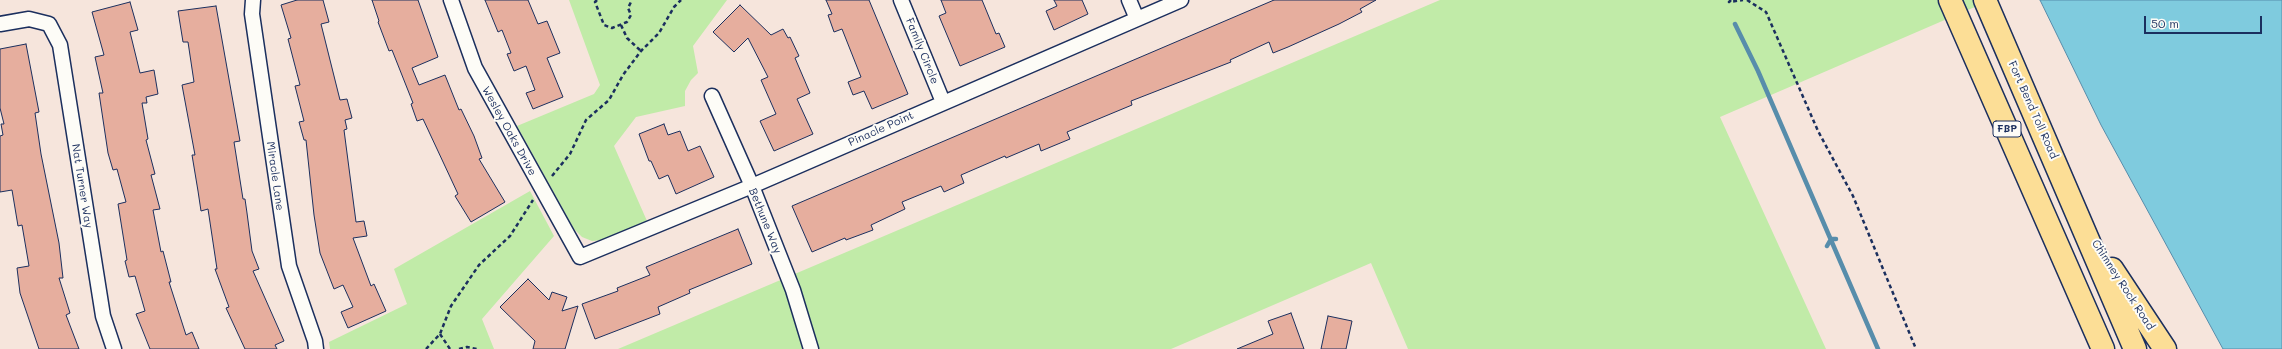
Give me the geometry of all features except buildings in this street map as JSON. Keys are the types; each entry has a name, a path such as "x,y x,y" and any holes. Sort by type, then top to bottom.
{"highway":[{"name":"FBP","path":"1950,0 2064,258"},
{"name":"Fort Bend Toll Road","path":"1985,0 2081,221"},
{"path":"2081,221 2135,349"},
{"name":"Chimney Rock Road","path":"2081,221 2164,349"},
{"path":"2064,258 2092,349"},
{"path":"2064,258 2103,349"}],"street":[{"name":"Miracle Lane","path":"253,0 252,14 288,258 316,349"},
{"name":"Wesley Oaks Drive","path":"451,0 475,68 580,257"},
{"name":"Family Circle","path":"901,0 943,102"},
{"path":"1129,0 1137,19"},
{"name":"Pinacle Point","path":"580,257 752,186 1181,0"},
{"name":"Nat Turner Way","path":"0,24 29,20 49,24 60,45 103,316 114,349"},
{"name":"Bethune Way","path":"712,96 752,186 793,290 811,349"}],"path":[{"path":"597,0 595,2 604,25 612,28 627,22 631,15 628,8 632,0"},
{"path":"1731,0 1729,2 1743,0"},
{"path":"1747,0 1766,12 1818,131 1854,196 1916,349"},
{"path":"621,25 627,38 641,51"},
{"path":"440,334 450,349"},
{"path":"459,349 467,347 477,349"}],"green space":[{"path":"569,0 727,0 693,46 698,73 691,80 685,91 685,106 636,117 614,146 647,221 603,240 592,241 582,237 574,229 517,126 594,94 600,85"},
{"path":"1440,0 1991,0 1720,117 1826,349 1408,349 1371,263 1171,349 618,349"},
{"path":"530,191 554,236 482,319 494,349 330,349 329,342 407,304 394,269"}],"water":[{"path":"2040,0 2282,0 2282,349 2223,349 2101,125"}],"waterway":[{"path":"1735,24 1758,71 1878,349"},
{"path":"1827,246 1831,239 1836,239"}]}
